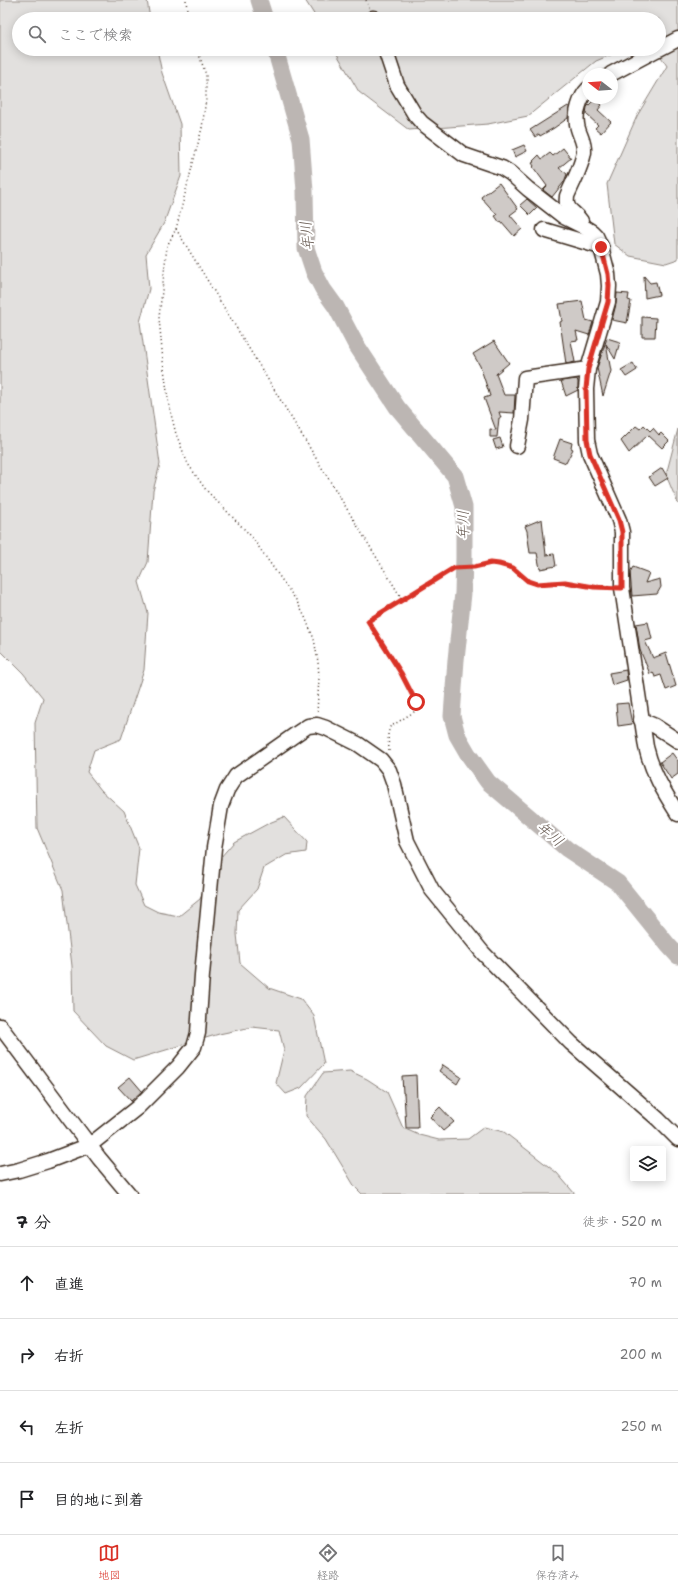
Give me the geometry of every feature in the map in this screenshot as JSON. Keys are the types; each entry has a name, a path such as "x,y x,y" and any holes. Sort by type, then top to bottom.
{"street":[{"path":"666,45 678,39"},
{"path":"387,56 397,85 415,116 422,123 464,155 502,168 510,173 564,217 584,227 596,236 601,247 608,274 608,302 588,369 586,389 587,440 590,454 619,520 622,532 622,588 641,720 651,768 678,814"},
{"path":"618,70 646,56"},
{"path":"582,99 577,124 585,146 584,154 566,201 567,206 579,218 584,227"},
{"path":"544,230 601,247"},
{"path":"517,446 522,420 525,378 588,369"},
{"path":"641,720 655,726 678,741"},
{"path":"0,1174 48,1161 90,1146 138,1107 178,1067 194,1047 198,1032 214,848 221,806 227,790 236,776 248,766 308,726 317,725 326,728 368,750 389,770 394,784 407,841 432,890 483,953 571,1043 658,1119 678,1139"},
{"path":"0,1026 90,1146 129,1194"}],"path":[{"path":"186,0 187,12"},
{"path":"199,56 206,76 206,99 202,128 176,229 167,246 159,318 169,406 176,434 188,464 206,490 251,536 296,600 305,617 314,639 320,677 317,725"},
{"path":"176,229 402,599"},
{"path":"389,770 388,734 390,727 417,710 416,702 401,673 368,621 454,568 474,567 491,563 506,565 513,568 528,581 537,584 565,582 594,587 622,588"}],"shaded area":[{"path":"0,0 147,0 149,12 12,12 12,56 158,56 162,73 180,124 181,176 164,223 146,254 149,289 140,322 160,464 153,491 148,562 139,582 148,613 144,670 121,739 94,750 87,772 101,790 124,811 139,848 135,885 144,905 158,912 179,916 200,899 220,858 234,842 269,823 284,817 307,842 306,852 286,855 264,868 257,889 238,910 237,934 240,963 269,988 301,999 314,1016 324,1064 301,1088 286,1094 276,1083 284,1050 279,1030 252,1027 219,1034 133,1060 106,1046 73,1011 72,966 63,890 37,828 35,723 43,698 23,673 0,650"},
{"path":"305,0 678,0 678,259 666,263 630,256 614,244 607,184 637,116 667,66 661,56 666,56 666,12 313,12"},
{"path":"338,56 608,56 596,61 587,68 582,68 582,72 528,116 488,124 409,130 359,92"},
{"path":"678,429 678,504 666,475"},
{"path":"350,1071 367,1079 387,1092 403,1128 419,1135 439,1140 468,1139 484,1127 504,1132 557,1173 575,1194 362,1194 355,1187 326,1139 306,1116 307,1096 323,1073"}],"building":[{"path":"590,104 602,105 598,110 611,122 601,133 595,128 598,125 586,114 587,107"},
{"path":"568,106 568,118 554,128 540,136 539,134 535,137 530,130"},
{"path":"524,145 527,151 515,157 512,150"},
{"path":"563,148 571,158 559,168 567,174 564,182 552,197 543,190 547,186 533,167 534,166 532,163 539,155 542,159 550,153 553,156"},
{"path":"499,183 518,209 510,215 522,229 514,236 501,221 500,223 495,216 497,215 481,197"},
{"path":"527,199 537,208 530,215 520,205"},
{"path":"644,276 650,283 656,282 659,295 645,298"},
{"path":"617,293 629,294 628,300 631,301 627,323 612,320"},
{"path":"582,301 586,320 593,322 589,335 576,331 578,340 571,341 575,362 566,364 559,304"},
{"path":"642,317 656,318 655,337 642,337"},
{"path":"607,338 620,342 615,359 606,344 611,371 603,396 597,368"},
{"path":"494,341 509,363 496,374 504,395 515,395 514,413 499,412 501,418 499,418 497,437 490,437 490,429 496,430 484,398 490,396 480,366 473,354"},
{"path":"633,363 637,370 626,377 621,370"},
{"path":"577,379 578,390 566,396 561,381"},
{"path":"644,425 650,431 653,428 659,435 661,433 669,441 662,448 648,435 629,453 621,441 636,426 640,429"},
{"path":"500,438 503,447 496,449 493,440"},
{"path":"560,439 572,443 571,448 573,449 566,463 553,458"},
{"path":"662,468 668,478 655,486 649,477"},
{"path":"542,519 546,555 554,554 556,566 540,569 537,553 530,553 525,526"},
{"path":"633,567 649,573 645,583 660,579 661,587 657,594 632,596 630,572"},
{"path":"648,622 652,639 645,641 653,658 666,653 676,686 666,690 661,675 655,677 653,672 650,674 640,650 636,624"},
{"path":"626,670 627,680 612,685 609,673"},
{"path":"628,703 632,724 618,726 616,704"},
{"path":"672,753 678,761 678,774 671,779 660,762"},
{"path":"443,1065 461,1077 457,1084 439,1071"},
{"path":"416,1075 418,1128 406,1128 402,1076"},
{"path":"130,1077 142,1091 131,1101 118,1087"},
{"path":"440,1107 454,1122 443,1131 430,1117"}],"waterway":[{"name":"年川","path":"259,0 263,12"},
{"name":"年川","path":"277,56 301,139 305,191 306,248 314,272 323,289 336,307 355,343 397,407 455,476 464,507 463,593 452,716 457,735 468,754 488,782 567,849 618,883 678,956"}],"route":[{"path":"416,702 401,673 368,621 454,568 474,567 491,563 506,565 513,568 528,581 537,584 548,582 565,582 594,587 622,588 622,532 619,520 590,454 587,440 586,389 589,360 608,302 608,274 601,247"}]}
